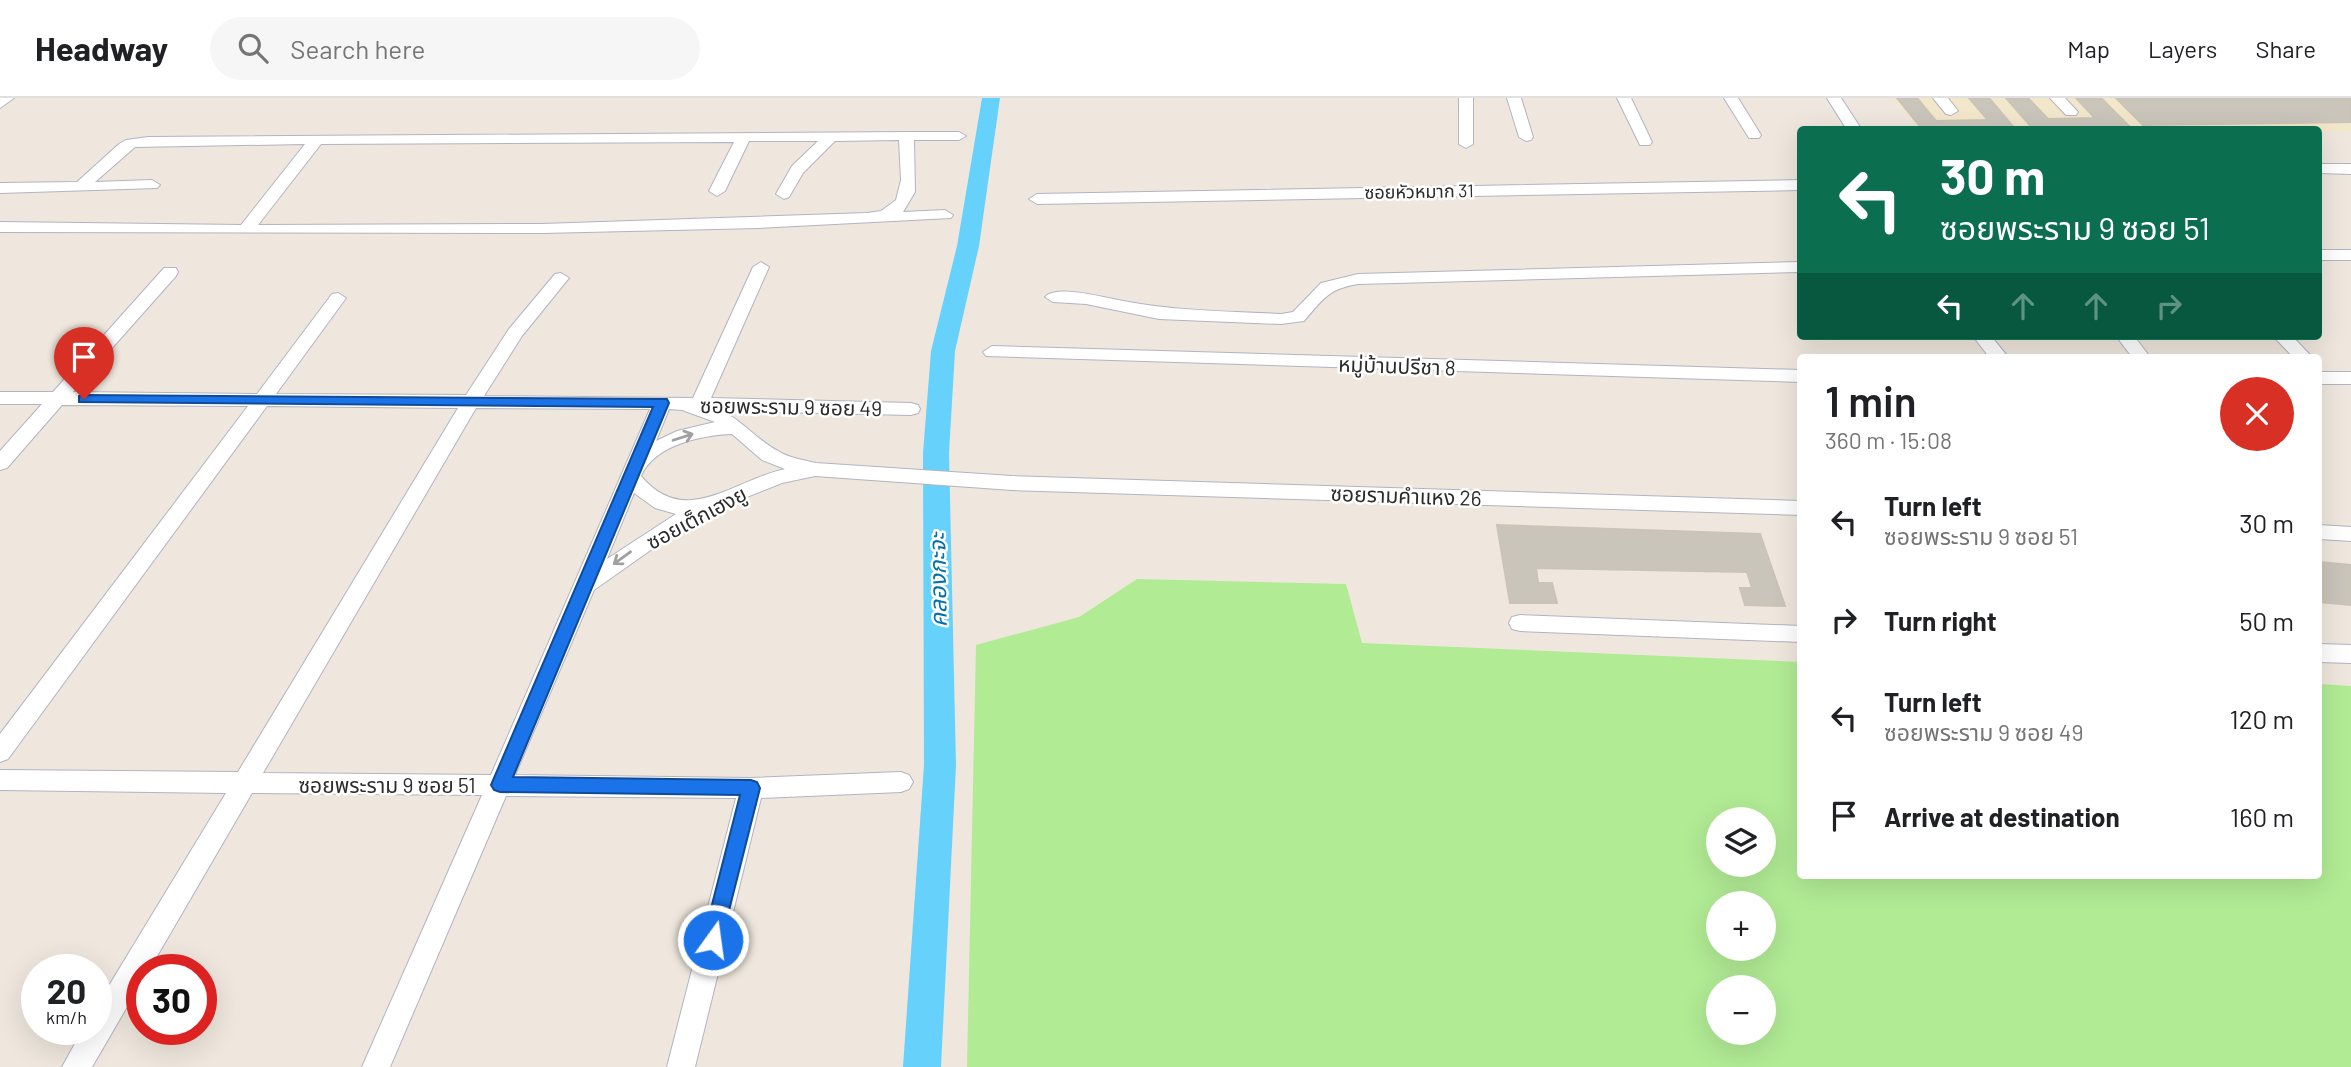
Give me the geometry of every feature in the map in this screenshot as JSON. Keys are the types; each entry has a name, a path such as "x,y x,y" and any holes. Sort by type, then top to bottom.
{"street":[{"path":"0,104 7,98"},
{"path":"1466,98 1466,144"},
{"path":"1514,98 1526,137"},
{"path":"1624,98 1645,142"},
{"path":"1731,98 1754,135"},
{"path":"1834,98 1852,126"},
{"path":"1940,98 1951,111"},
{"path":"2057,98 2071,112"},
{"path":"887,217 902,208 907,198 906,136"},
{"path":"81,186 119,150 138,141 959,136"},
{"path":"784,194 788,181 797,169 831,137"},
{"path":"717,191 743,138"},
{"path":"246,229 316,142"},
{"path":"2322,169 2349,171"},
{"path":"0,188 152,185"},
{"name":"ซอยหัวหมาก 31","path":"1037,199 1797,185"},
{"path":"0,227 246,229 714,226 945,215"},
{"path":"2322,255 2351,255"},
{"path":"692,404 761,267"},
{"path":"1053,297 1086,299 1159,314 1281,319 1298,317 1320,289 1334,283 1358,279 1797,267"},
{"path":"0,463 170,272"},
{"path":"76,1067 470,403 515,333 561,278"},
{"path":"0,752 338,298"},
{"path":"1985,340 1997,354"},
{"path":"2128,340 2139,354"},
{"path":"2286,340 2300,354"},
{"name":"หมู่บ้านปรีชา 8","path":"992,352 1797,376"},
{"path":"2322,376 2351,378"},
{"name":"ซอยพระราม 9 ซอย 49","path":"0,398 662,403 911,409"},
{"path":"376,1067 500,785 662,403"},
{"name":"ซอยเต็กเฮงยู","path":"692,404 736,427 769,455 787,463 816,470 886,476 1012,482"},
{"path":"634,469 651,451 677,438 705,430 736,427"},
{"path":"634,469 653,500 664,505 691,509 708,507"},
{"name":"ซอยเต็กเฮงยู","path":"586,585 626,555 708,507 777,478 816,470"},
{"name":"ซอยรามคำแหง 26","path":"1012,482 1797,509"},
{"path":"2322,532 2351,534"},
{"path":"1520,622 1797,634"},
{"path":"2322,653 2351,654"},
{"name":"ซอยพระราม 9 ซอย 51","path":"0,780 751,788 901,782"},
{"path":"681,1067 751,788"}],"shaded area":[{"path":"1892,98 2351,98 2351,132 2322,132 2322,126 1917,126"}],"green space":[{"path":"1137,579 1346,584 1362,643 1797,662 1797,879 2322,879 2322,684 2351,686 2351,1067 967,1067 976,645 1079,617"}],"building":[{"path":"1897,98 1917,98 1936,121 1988,120 1969,98 1989,98 2013,126 1920,126"},
{"path":"2006,98 2028,98 2048,119 2095,118 2076,98 2101,98 2129,126 2030,126"},
{"path":"2116,98 2351,98 2351,122 2143,125"},
{"path":"1497,525 1760,534 1785,606 1745,605 1740,588 1752,588 1747,572 1536,568 1538,583 1552,583 1557,603 1510,603"},
{"path":"2322,562 2351,565 2351,605 2322,602"}],"waterway":[{"name":"คลองกะจะ","path":"922,1067 940,765 936,453 943,351 968,246 991,98"}],"route":[{"path":"84,399 662,403 500,785 751,788 713,940"}]}
